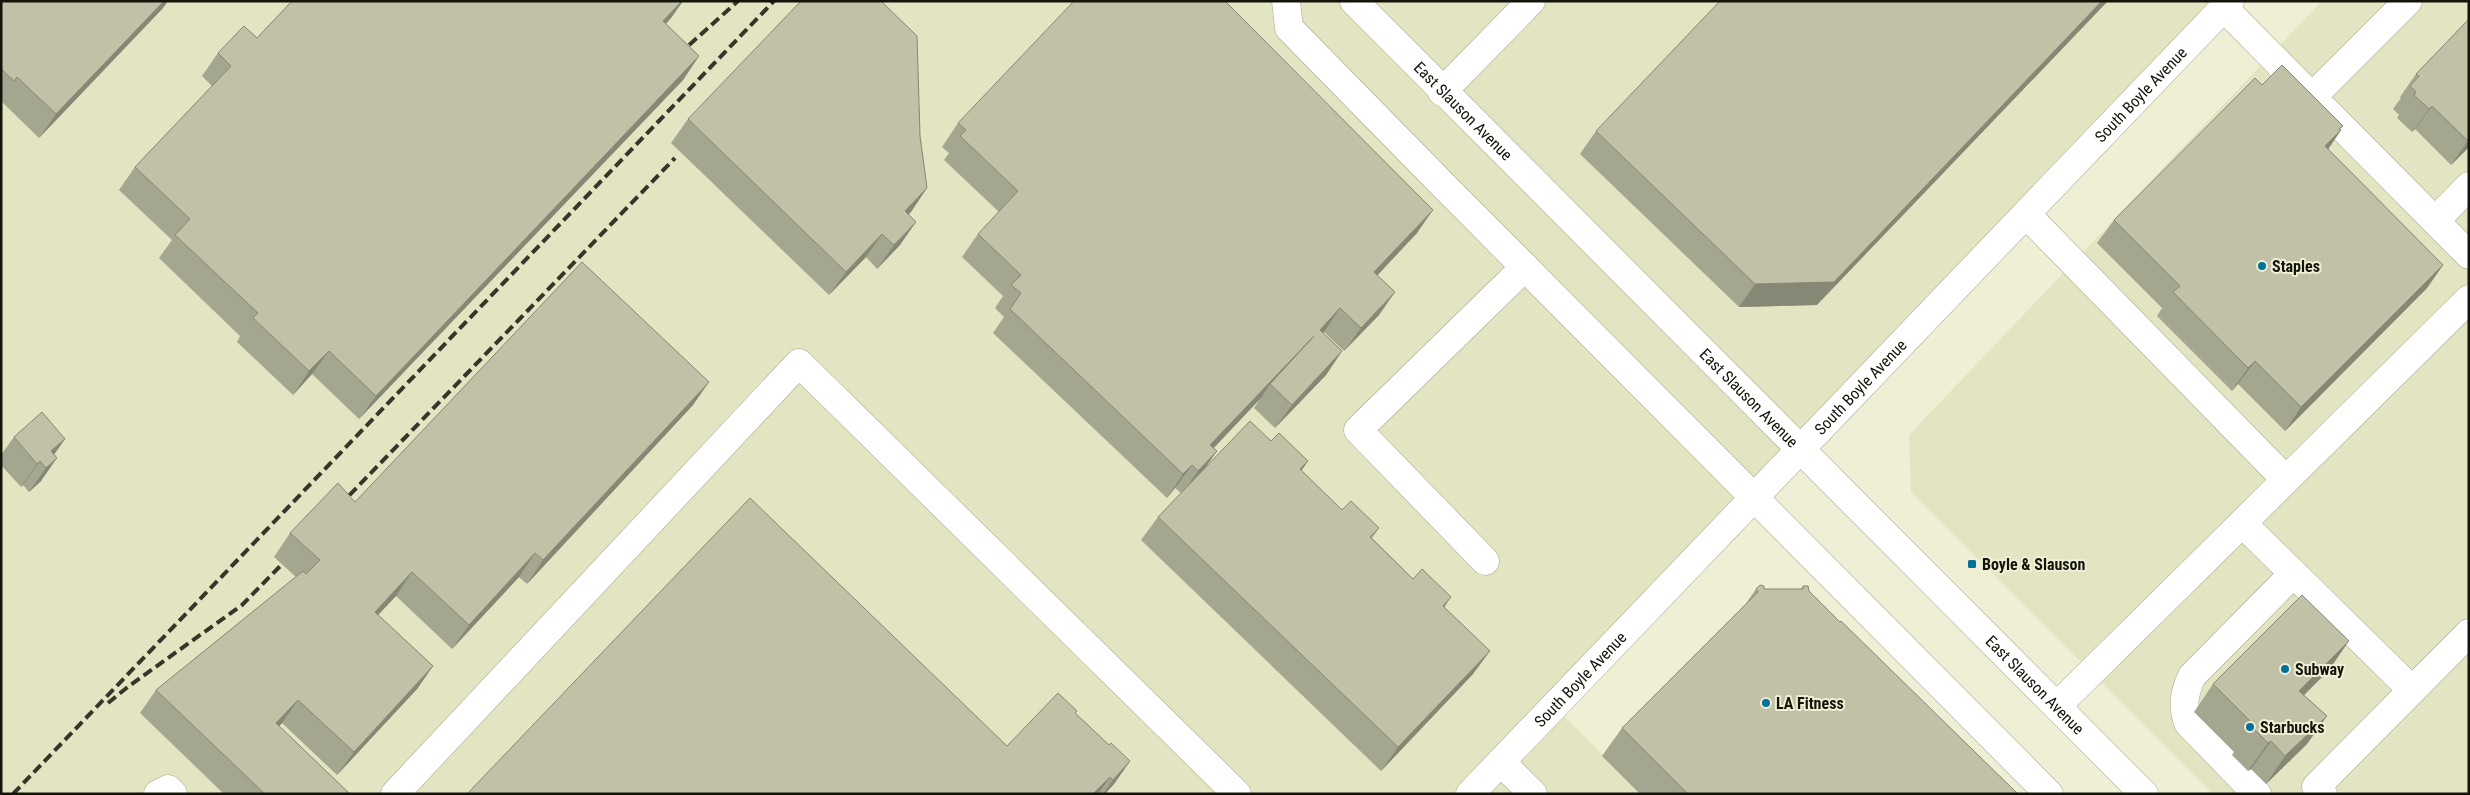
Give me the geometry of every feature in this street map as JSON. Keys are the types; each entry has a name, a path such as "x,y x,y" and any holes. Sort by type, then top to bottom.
{"main road":[{"path":"1286,1 1289,28 1525,268 2050,794"},
{"name":"East Slauson Avenue","path":"1354,1 1442,92 2058,705 2144,794"},
{"path":"1442,92 1531,1"},
{"path":"2312,97 2408,1"},
{"path":"2227,4 2312,97 2469,255"},
{"name":"South Boyle Avenue","path":"1470,794 2227,4"},
{"path":"2435,220 2469,186"},
{"path":"2026,214 2286,480"},
{"path":"1485,561 1358,430 1525,268"},
{"path":"2058,705 2469,299"},
{"path":"395,794 799,363 1237,794"},
{"path":"2242,523 2412,690"},
{"path":"2257,794 2188,723 2183,710 2184,697 2192,676 2293,574"},
{"path":"2315,791 2469,634"},
{"path":"1501,762 1532,794"},
{"path":"158,794 168,789 173,794"}],"shaded area":[{"path":"1,1 2218,1 1551,703 1642,794 1,794"},
{"path":"2322,1 2469,1 2469,794 2213,794 1911,492 1909,435"}],"building":[{"path":"1,1 164,1 56,114 17,77 14,81 1,69"},
{"path":"292,1 682,1 663,21 699,56 376,396 329,351 309,371 253,318 258,313 175,235 190,219 135,167 231,66 218,53 244,26 257,38"},
{"path":"801,1 881,1 917,36 920,136 927,188 905,211 916,222 894,245 882,234 846,272 688,119"},
{"path":"1074,1 1225,1 1433,210 1374,272 1395,292 1361,328 1340,308 1320,330 1342,351 1292,405 1270,384 1314,336 1210,445 1217,451 1198,471 1192,465 1183,474 1010,309 1021,293 1011,285 1021,275 978,234 1018,191 960,136 966,130 958,123"},
{"path":"1720,1 2102,1 1834,282 1755,284 1596,131"},
{"path":"2469,19 2468,141 2432,106 2429,109 2414,95 2416,92 2410,86 2419,76 2416,74"},
{"name":"Staples","path":"2282,65 2343,126 2325,146 2443,265 2301,407 2255,361 2248,368 2173,292 2180,286 2114,220 2255,78 2262,85"},
{"path":"582,262 709,382 543,560 535,553 469,625 412,572 375,612 433,666 354,752 298,700 276,723 350,794 265,794 156,690 303,571 306,574 320,560 290,533 338,483 355,502"},
{"path":"42,412 65,439 51,451 57,458 46,468 40,461 37,464 14,437"},
{"path":"1250,421 1271,441 1279,433 1308,461 1300,469 1342,510 1351,501 1379,528 1370,537 1413,579 1422,569 1451,597 1443,606 1490,651 1398,747 1158,517"},
{"path":"750,498 1007,746 1058,693 1077,711 1075,713 1109,745 1111,743 1130,761 1113,780 1110,777 1093,794 467,794"},
{"name":"LA Fitness","path":"1760,585 1764,586 1764,589 1803,589 1803,586 1808,586 1809,591 1840,622 2018,794 1688,794 1622,728 1758,592 1756,589"},
{"path":"2302,595 2349,641 2299,691 2327,716 2285,756 2271,741 2268,743 2252,727 2254,725 2213,684"}],"railway":[{"path":"678,55 738,1"},
{"path":"13,794 774,1"},
{"path":"339,506 675,158"},
{"path":"108,703 242,605 292,554"}],"place":[{"name":"Staples","path":"2262,266"},
{"name":"Boyle & Slauson","path":"1972,564"},
{"name":"Subway","path":"2285,669"},
{"name":"LA Fitness","path":"1766,703"},
{"name":"Starbucks","path":"2250,727"}]}
